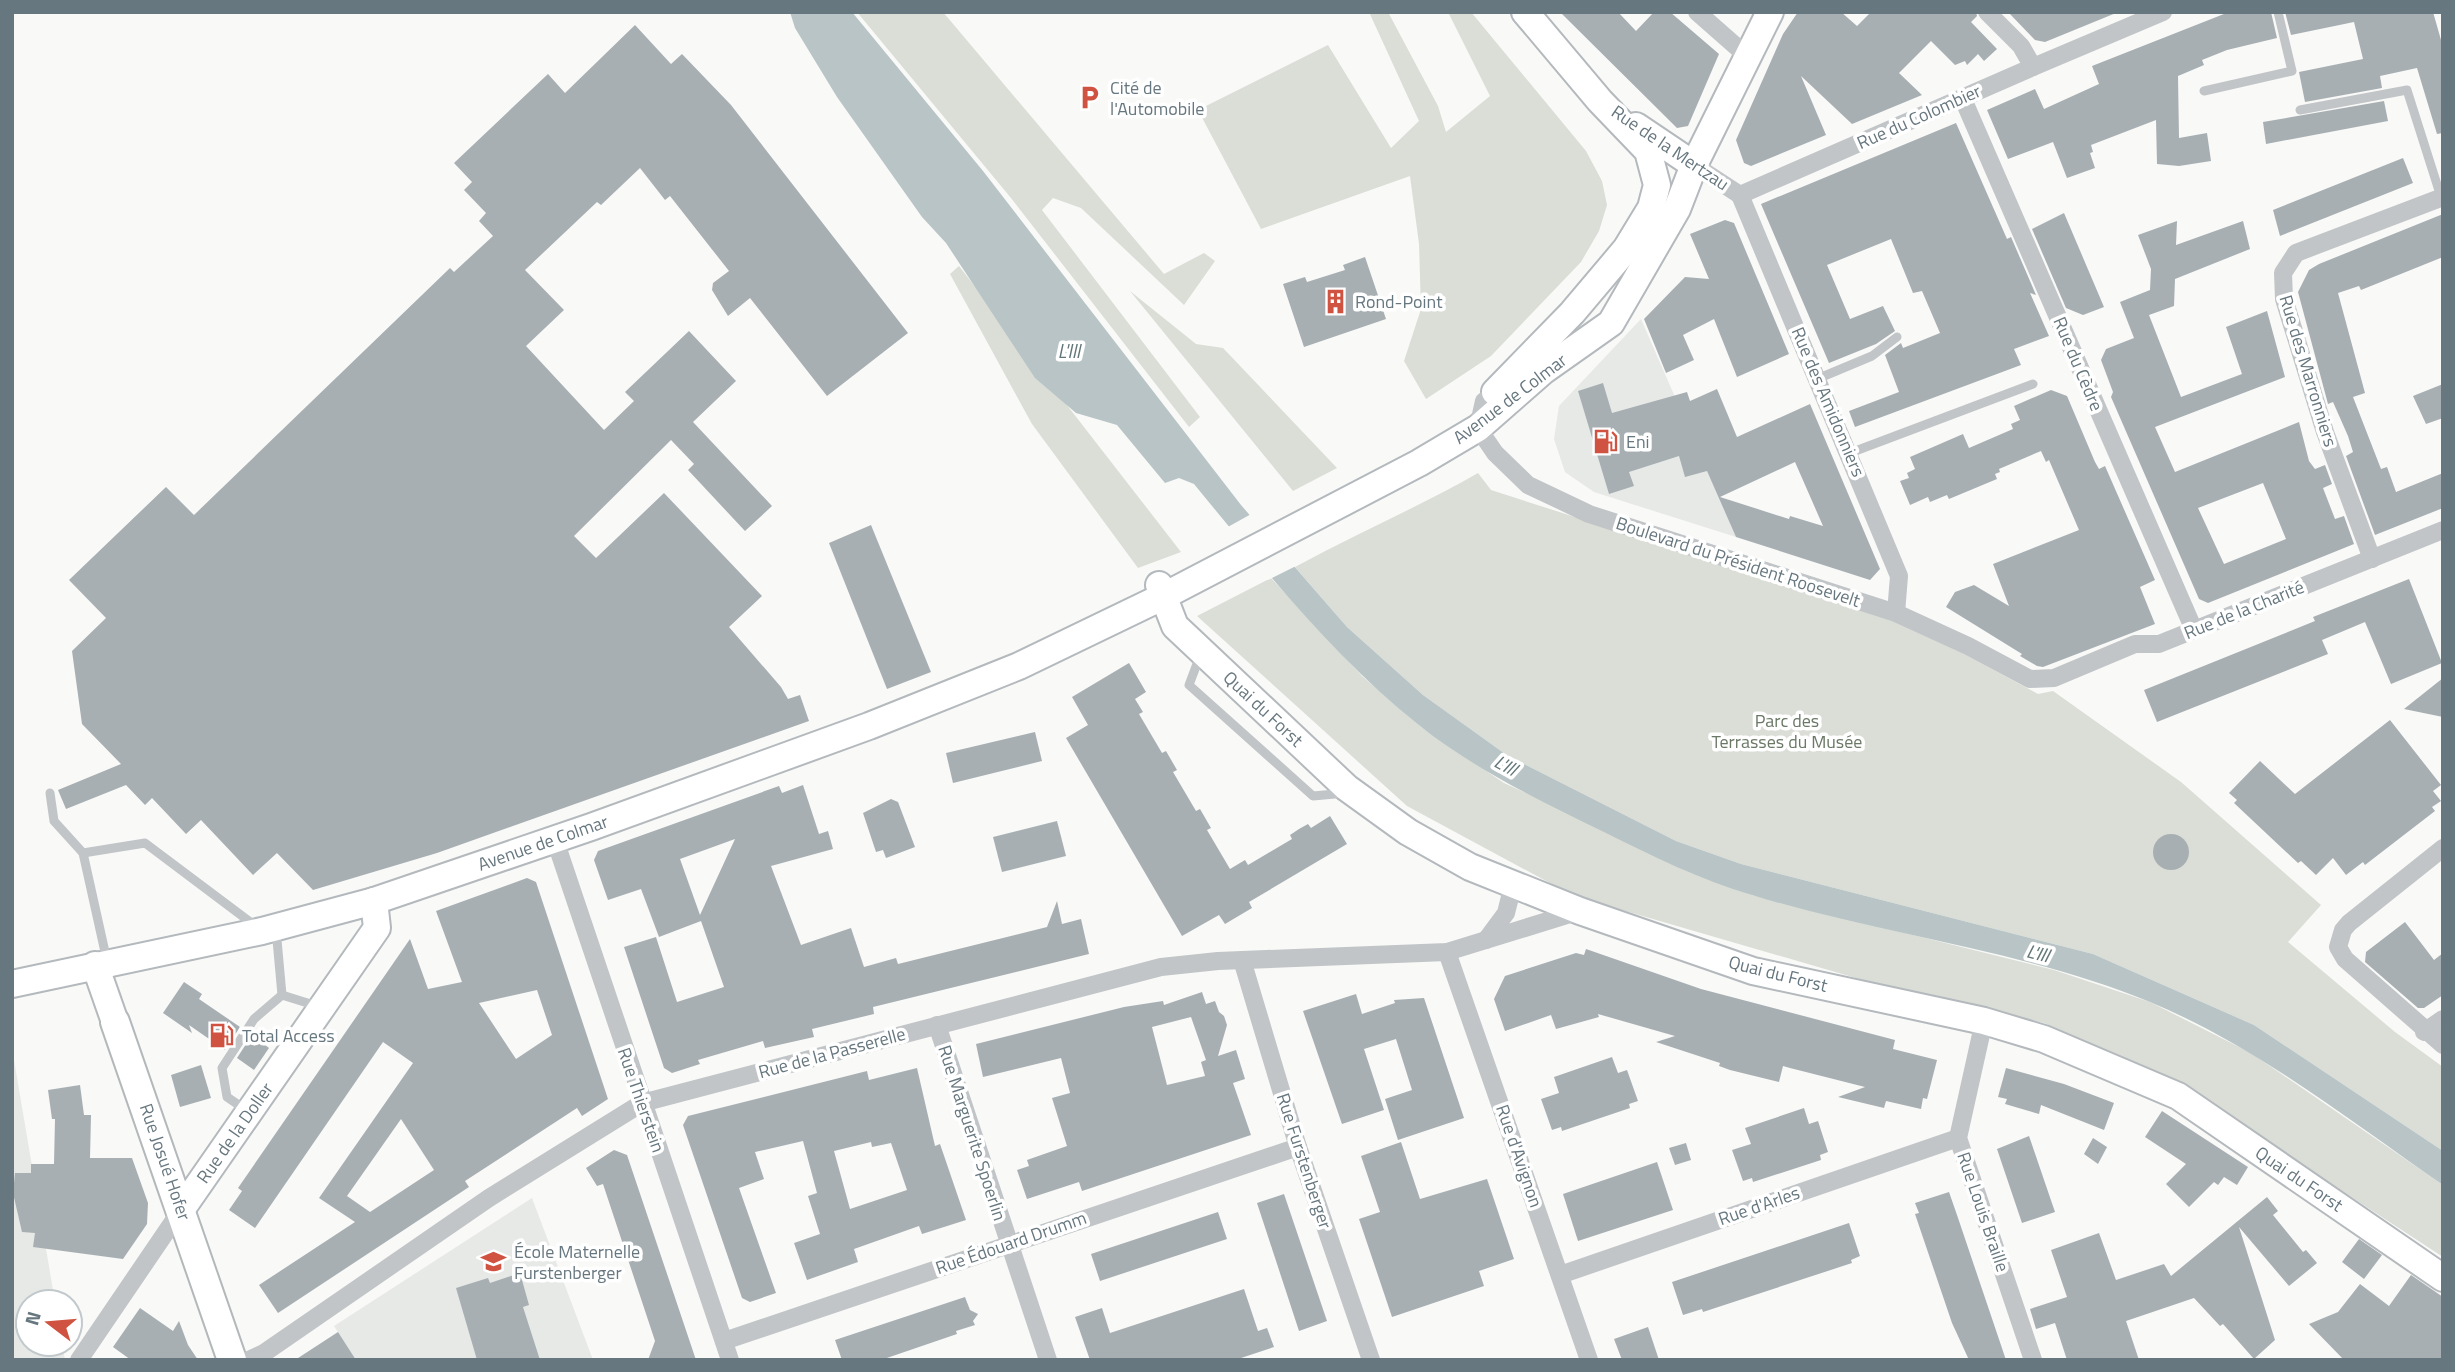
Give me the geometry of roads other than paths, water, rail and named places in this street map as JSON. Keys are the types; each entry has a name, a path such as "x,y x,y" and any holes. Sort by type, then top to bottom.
{"main road":[{"name":"Rue de la Mertzau","path":"1525,12 1600,101 1648,151 1654,197"},
{"name":"Avenue de Colmar","path":"12,984 269,929 374,901 869,726 1019,666 1056,648 1350,490 1478,428 1543,371 1611,323 1677,209 1694,164 1770,12"},
{"name":"Rue de la Mertzau","path":"1600,101 1694,164"},
{"path":"1648,151 1662,160 1694,164"},
{"path":"1654,197 1677,167 1694,164"},
{"name":"Avenue de Colmar","path":"1170,586 1304,522 1468,415 1572,313 1626,249 1654,197"},
{"name":"Quai du Forst","path":"1170,586 1175,626 1347,788 1408,832 1470,867 1580,911 1753,971 1984,1021 2044,1039 2178,1096 2443,1278"},
{"name":"Rue de la Doller","path":"181,1210 377,928 374,901"},
{"name":"Rue Josué Hofer","path":"101,964 116,1022 232,1360"}],"street":[{"path":"1697,12 1747,56"},
{"path":"1987,12 2021,46 2033,67"},
{"name":"Rue du Colombier","path":"1740,195 2163,12"},
{"name":"Rue du Cèdre","path":"1963,99 2194,630"},
{"name":"Rue de la Mertzau","path":"1694,164 1740,195"},
{"name":"Rue des Amidonniers","path":"1740,195 1850,453 1899,576 1896,613"},
{"name":"Rue des Marronniers","path":"2372,559 2325,432 2284,299 2283,273 2296,253 2442,197"},
{"path":"1478,428 1484,401"},
{"name":"Boulevard du Président Roosevelt","path":"1478,428 1495,453 1528,485 1589,514 1896,613 1958,641 2021,676 2043,680"},
{"name":"Rue de la Charité","path":"2043,680 2135,644 2159,644 2443,530"},
{"name":"Rue Thierstein","path":"555,839 730,1360"},
{"path":"2443,848 2349,923 2343,930 2338,947 2345,959 2424,1032 2443,1045"},
{"path":"1486,940 1506,913 1513,885"},
{"name":"Rue de la Passerelle","path":"249,1360 264,1353 489,1198 642,1103 1161,967 1242,960 1447,952 1580,911"},
{"name":"Rue d'Avignon","path":"1447,952 1590,1360"},
{"name":"Rue Furstenberger","path":"1242,960 1298,1147 1371,1360"},
{"path":"2424,1032 2443,1019"},
{"name":"Rue Louis Braille","path":"1984,1021 1958,1138 2033,1360"},
{"name":"Rue Marguerite Spoerlin","path":"936,1025 1048,1360"},
{"name":"Rue d'Arles","path":"1560,1275 1958,1138"},
{"name":"Rue Édouard Drumm","path":"723,1341 1298,1147"},
{"name":"Rue de la Doller","path":"79,1360 181,1210"}],"lane":[{"path":"2204,91 2292,71 2278,12"},
{"path":"2300,110 2407,90 2442,197"},
{"path":"1817,379 1872,356 1897,337"},
{"path":"1850,453 2033,384"},
{"path":"50,793 54,821 83,853 101,964"},
{"path":"83,853 145,842 269,929 282,995"},
{"path":"282,995 322,1008"},
{"path":"249,1112 228,1097 222,1068 254,1019 282,995"}],"water":[{"name":"L'Ill","path":"790,12 852,12 983,171 1241,505 1347,627 1423,695 1508,756 1676,841 1741,864 2093,954 2254,1025 2443,1151 2443,1185 2265,1062 2150,1002 2053,969 1802,909 1714,882 1658,859 1532,796 1441,742 1388,699 1329,642 1273,580 1194,484 1179,478 1165,483 1117,425 1076,413 1035,378 946,243 922,217 837,97 795,28"}],"place":[{"name":"Cité de l'Automobile","path":"1090,98"},
{"name":"Rond-Point","path":"1335,302"},
{"name":"Eni","path":"1606,442"},
{"name":"Total Access","path":"222,1036"},
{"name":"École Maternelle Furstenberger","path":"494,1262"}],"park label":[{"name":"Parc des Terrasses du Musée","path":"1787,731"}]}
